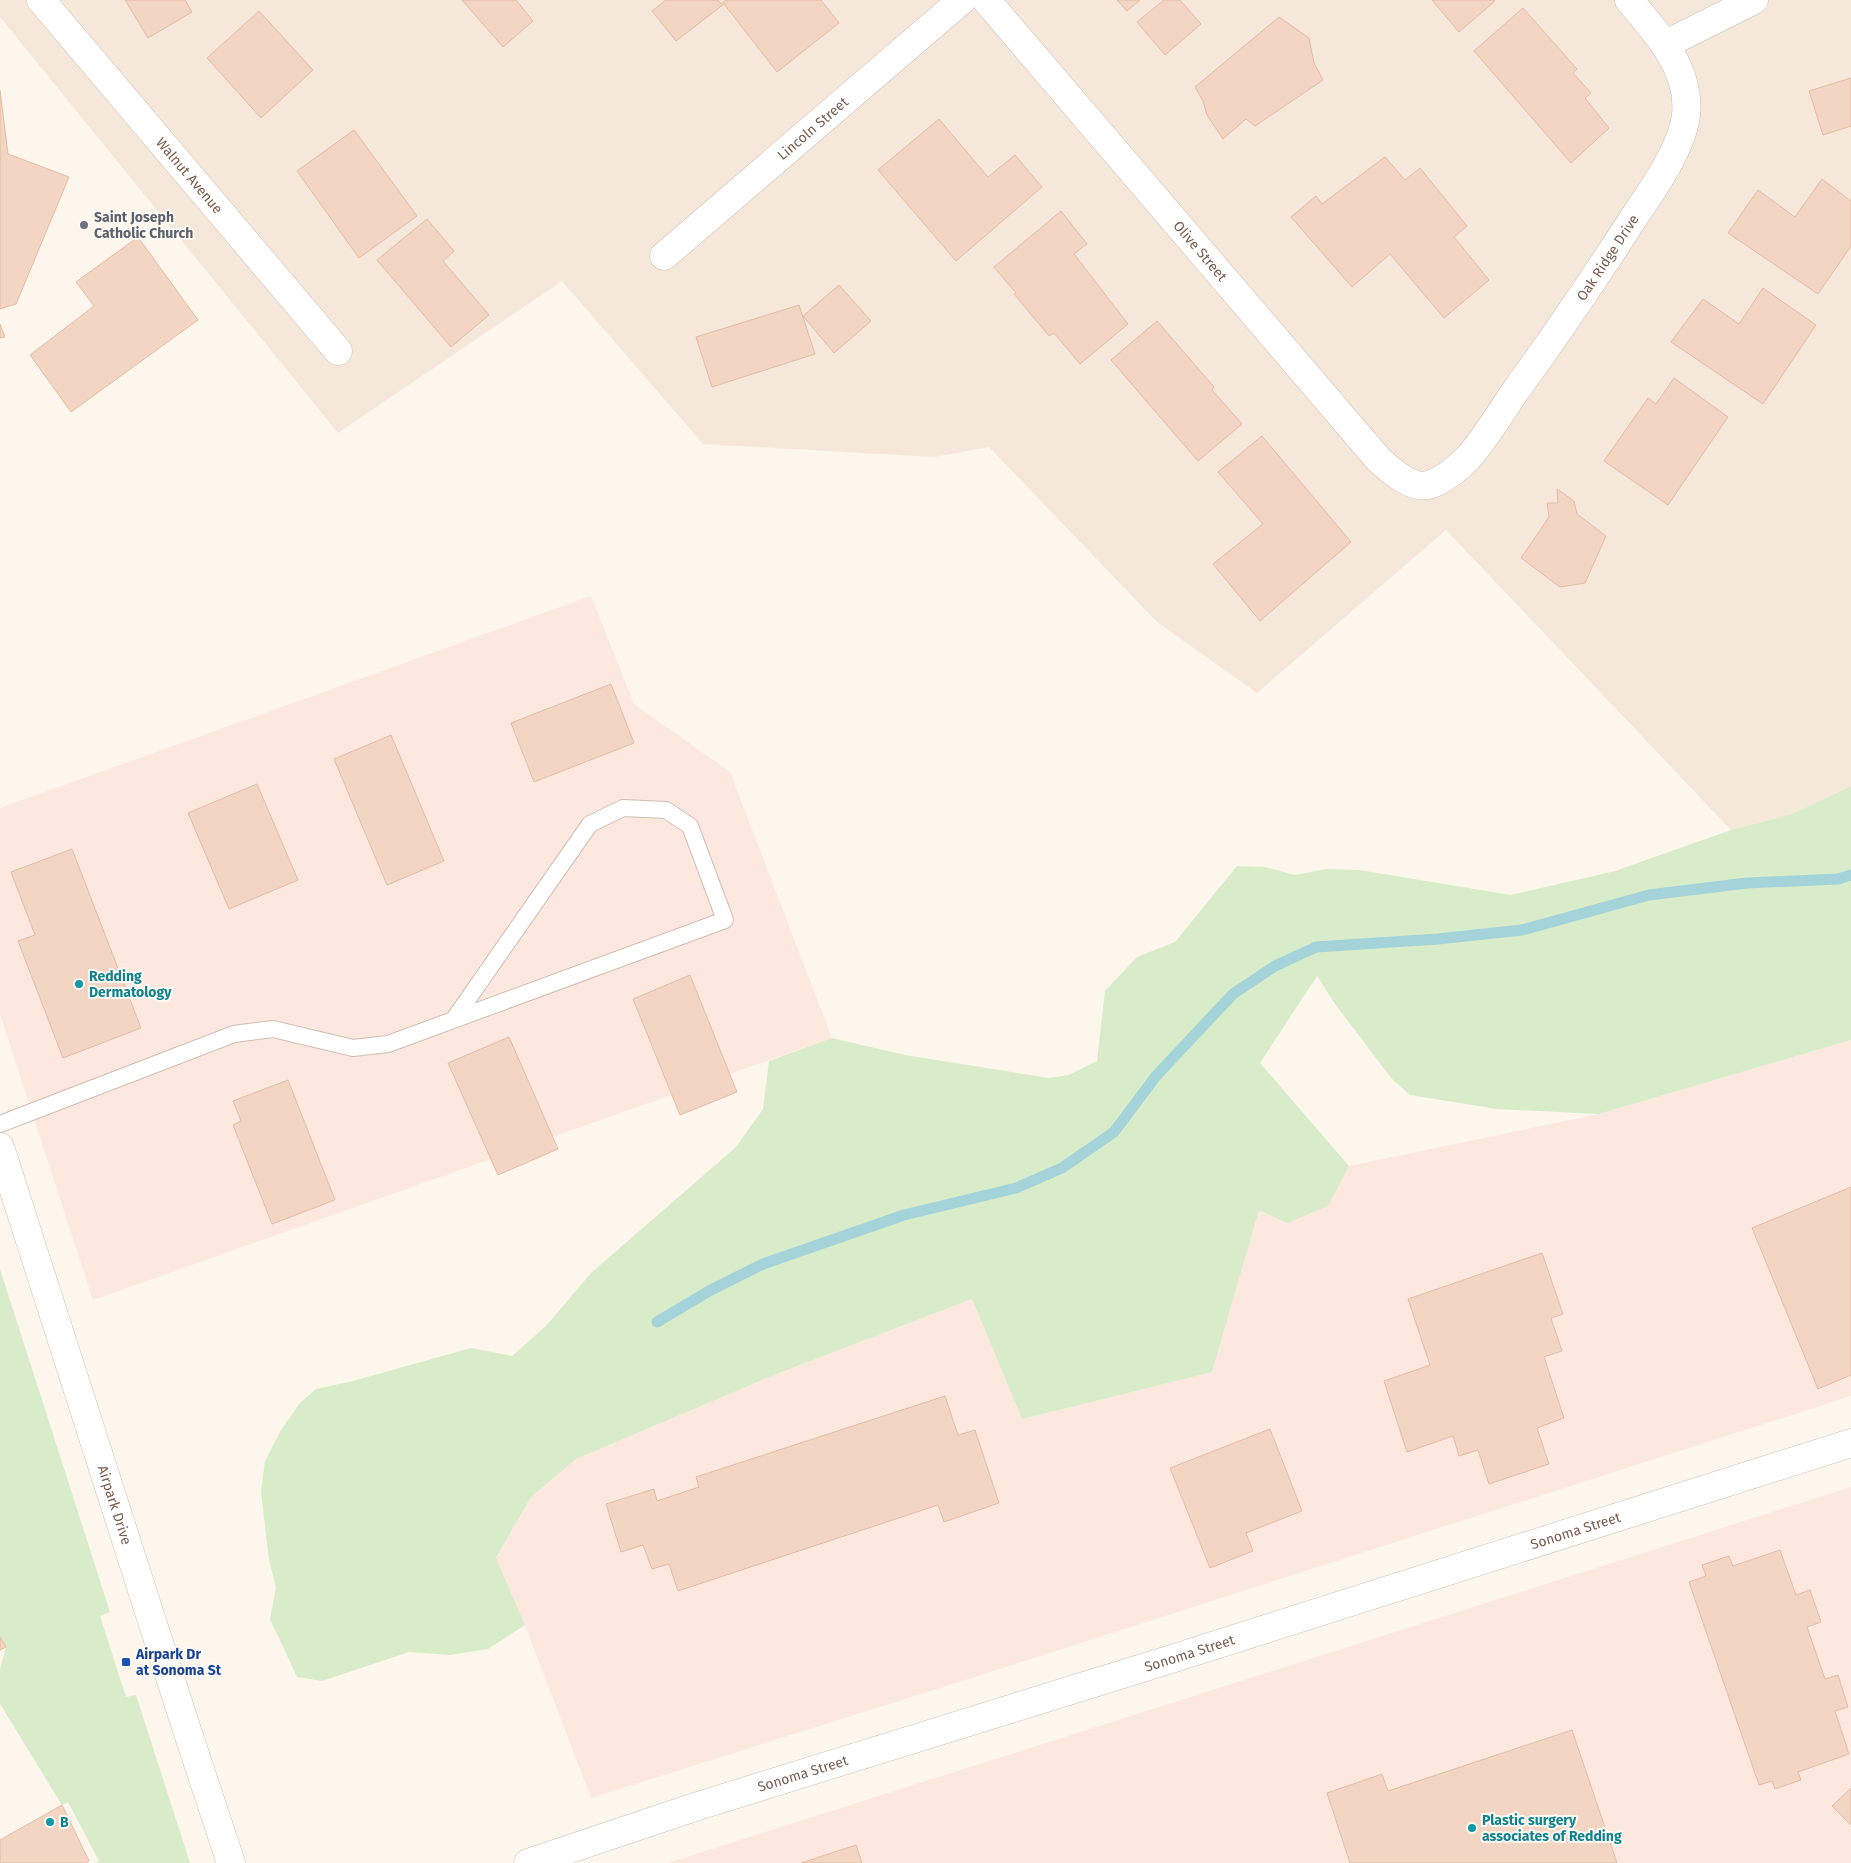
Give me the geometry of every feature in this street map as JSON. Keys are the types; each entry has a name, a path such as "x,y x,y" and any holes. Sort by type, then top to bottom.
{"street":[{"name":"Walnut Avenue","path":"41,0 338,351"},
{"name":"Lincoln Street","path":"664,256 962,0"},
{"name":"Olive Street","path":"986,0 1379,460 1395,474 1410,482 1426,486"},
{"name":"Oak Ridge Drive","path":"1426,486 1444,479 1468,458 1563,326 1663,173 1680,137 1686,115 1683,81 1666,44 1629,0"},
{"path":"1666,44 1754,0"},
{"name":"Airpark Drive","path":"0,1147 231,1863"},
{"name":"Sonoma Street","path":"528,1863 698,1806 1165,1661 1851,1443"}],"lane":[{"path":"0,1124 234,1034 273,1029 353,1048 388,1044 725,920 690,826 666,810 624,808 590,824 454,1019"}],"shaded area":[{"path":"0,0 1851,0 1851,786 1792,814 1731,830 1446,530 1257,693 1157,622 989,447 934,457 703,444 562,281 338,433 0,17"},
{"path":"591,596 634,704 730,772 832,1038 93,1300 0,1014 0,808"},
{"path":"1851,1040 1851,1396 591,1798 525,1625 496,1559 531,1497 576,1459 774,1375 972,1299 1022,1418 1212,1372 1259,1210 1328,1206 1349,1166 1599,1114"},
{"path":"1851,1487 1851,1863 668,1863"}],"green space":[{"path":"1851,786 1851,1040 1599,1114 1497,1109 1410,1095 1392,1079 1335,1004 1317,976 1260,1063 1349,1166 1328,1206 1287,1223 1259,1210 1212,1372 1022,1419 972,1299 774,1375 576,1459 531,1497 496,1558 525,1625 488,1649 450,1655 409,1652 322,1681 297,1677 270,1619 276,1587 269,1560 261,1492 265,1461 281,1430 300,1403 316,1389 353,1381 471,1348 512,1356 546,1326 591,1273 736,1147 763,1109 769,1061 832,1038 905,1055 1049,1078 1069,1075 1097,1061 1105,991 1137,957 1175,942 1237,866 1265,867 1295,875 1326,869 1359,870 1511,895 1615,871 1731,830 1792,814"},
{"path":"0,1269 110,1612 100,1616 126,1697 136,1695 190,1863 96,1863 99,1861 68,1802 62,1805 0,1704 0,1669 6,1647 0,1637"}],"building":[{"path":"125,0 185,0 192,12 148,38"},
{"path":"462,0 516,0 533,21 503,47"},
{"path":"666,0 718,0 721,4 726,0 821,0 839,23 777,72 724,4 676,41 652,11"},
{"path":"1117,0 1140,0 1127,11"},
{"path":"1164,0 1180,0 1201,24 1165,55 1137,22"},
{"path":"1432,0 1494,0 1495,1 1459,32"},
{"path":"1523,8 1577,69 1573,73 1591,93 1585,98 1609,128 1571,163 1474,51"},
{"path":"259,11 313,70 261,118 207,58"},
{"path":"1279,17 1309,38 1314,63 1323,80 1255,126 1246,119 1223,139 1207,115 1203,101 1195,87"},
{"path":"1851,78 1851,126 1823,135 1809,91"},
{"path":"0,90 8,154 69,177 16,304 0,309"},
{"path":"939,119 988,177 1015,155 1042,187 956,261 878,170"},
{"path":"354,130 417,216 359,258 297,171"},
{"path":"1385,157 1405,180 1420,168 1467,226 1454,237 1489,280 1444,318 1390,254 1352,287 1291,217 1316,196 1322,204"},
{"path":"1822,179 1851,201 1851,246 1818,294 1728,233 1758,190 1795,217"},
{"path":"1061,211 1087,244 1074,254 1128,324 1080,364 1054,333 1049,336 994,267"},
{"path":"427,219 454,251 443,261 489,315 451,347 377,260"},
{"path":"138,237 198,320 71,412 30,355 94,306 76,282"},
{"path":"839,285 871,321 834,353 803,316"},
{"path":"1763,288 1816,325 1763,404 1671,342 1703,299 1739,324"},
{"path":"799,305 815,354 712,387 696,337"},
{"path":"1157,321 1214,387 1212,390 1242,424 1198,461 1111,360"},
{"path":"0,324 5,337 0,338"},
{"path":"1674,378 1728,417 1668,505 1604,461 1648,398 1656,404"},
{"path":"1262,436 1351,542 1260,621 1213,564 1263,524 1218,472"},
{"path":"1557,489 1574,501 1577,514 1606,536 1585,583 1560,587 1521,558 1549,517 1547,503 1558,503"},
{"path":"611,684 634,743 534,782 511,723"},
{"path":"391,735 444,861 387,885 334,759"},
{"path":"257,784 298,880 229,909 188,813"},
{"name":"Redding Dermatology","path":"72,849 141,1028 63,1058 18,941 35,935 11,872"},
{"path":"690,975 737,1092 680,1115 633,999"},
{"path":"509,1037 558,1149 498,1175 448,1063"},
{"path":"288,1080 335,1200 272,1224 233,1125 241,1121 233,1101"},
{"path":"1851,1187 1851,1375 1818,1389 1752,1228"},
{"path":"1542,1253 1563,1314 1551,1318 1562,1351 1544,1357 1564,1418 1537,1428 1549,1464 1489,1484 1478,1450 1459,1456 1453,1436 1407,1452 1384,1381 1430,1365 1408,1299"},
{"path":"945,1396 958,1435 975,1430 999,1503 944,1522 938,1505 678,1591 669,1564 652,1569 643,1545 621,1552 606,1504 654,1489 657,1501 699,1487 696,1477"},
{"path":"1270,1429 1302,1511 1246,1533 1253,1551 1210,1568 1170,1468"},
{"path":"1780,1550 1796,1595 1810,1590 1821,1622 1807,1627 1825,1679 1838,1675 1848,1707 1835,1711 1849,1754 1798,1772 1801,1780 1775,1789 1772,1781 1759,1785 1689,1582 1706,1576 1702,1565 1729,1556 1733,1566"},
{"path":"0,1637 6,1647 0,1650"},
{"name":"Plastic surgery associates of Redding","path":"1572,1730 1617,1863 1350,1863 1327,1793 1382,1774 1388,1791"},
{"path":"1851,1788 1851,1825 1832,1806"},
{"name":"B","path":"62,1805 89,1861 86,1863 0,1863 0,1840"},
{"path":"856,1845 862,1863 801,1863"}],"waterway":[{"path":"657,1322 709,1291 763,1264 904,1215 1016,1188 1062,1168 1114,1132 1156,1076 1233,994 1275,966 1316,947 1438,939 1522,930 1649,895 1747,883 1838,879 1851,875"}],"place":[{"name":"Saint Joseph Catholic Church","path":"84,225"},
{"name":"Redding Dermatology","path":"79,984"},
{"name":"Airpark Dr at Sonoma St","path":"126,1662"},
{"name":"B","path":"50,1822"},
{"name":"Plastic surgery associates of Redding","path":"1472,1828"}]}
